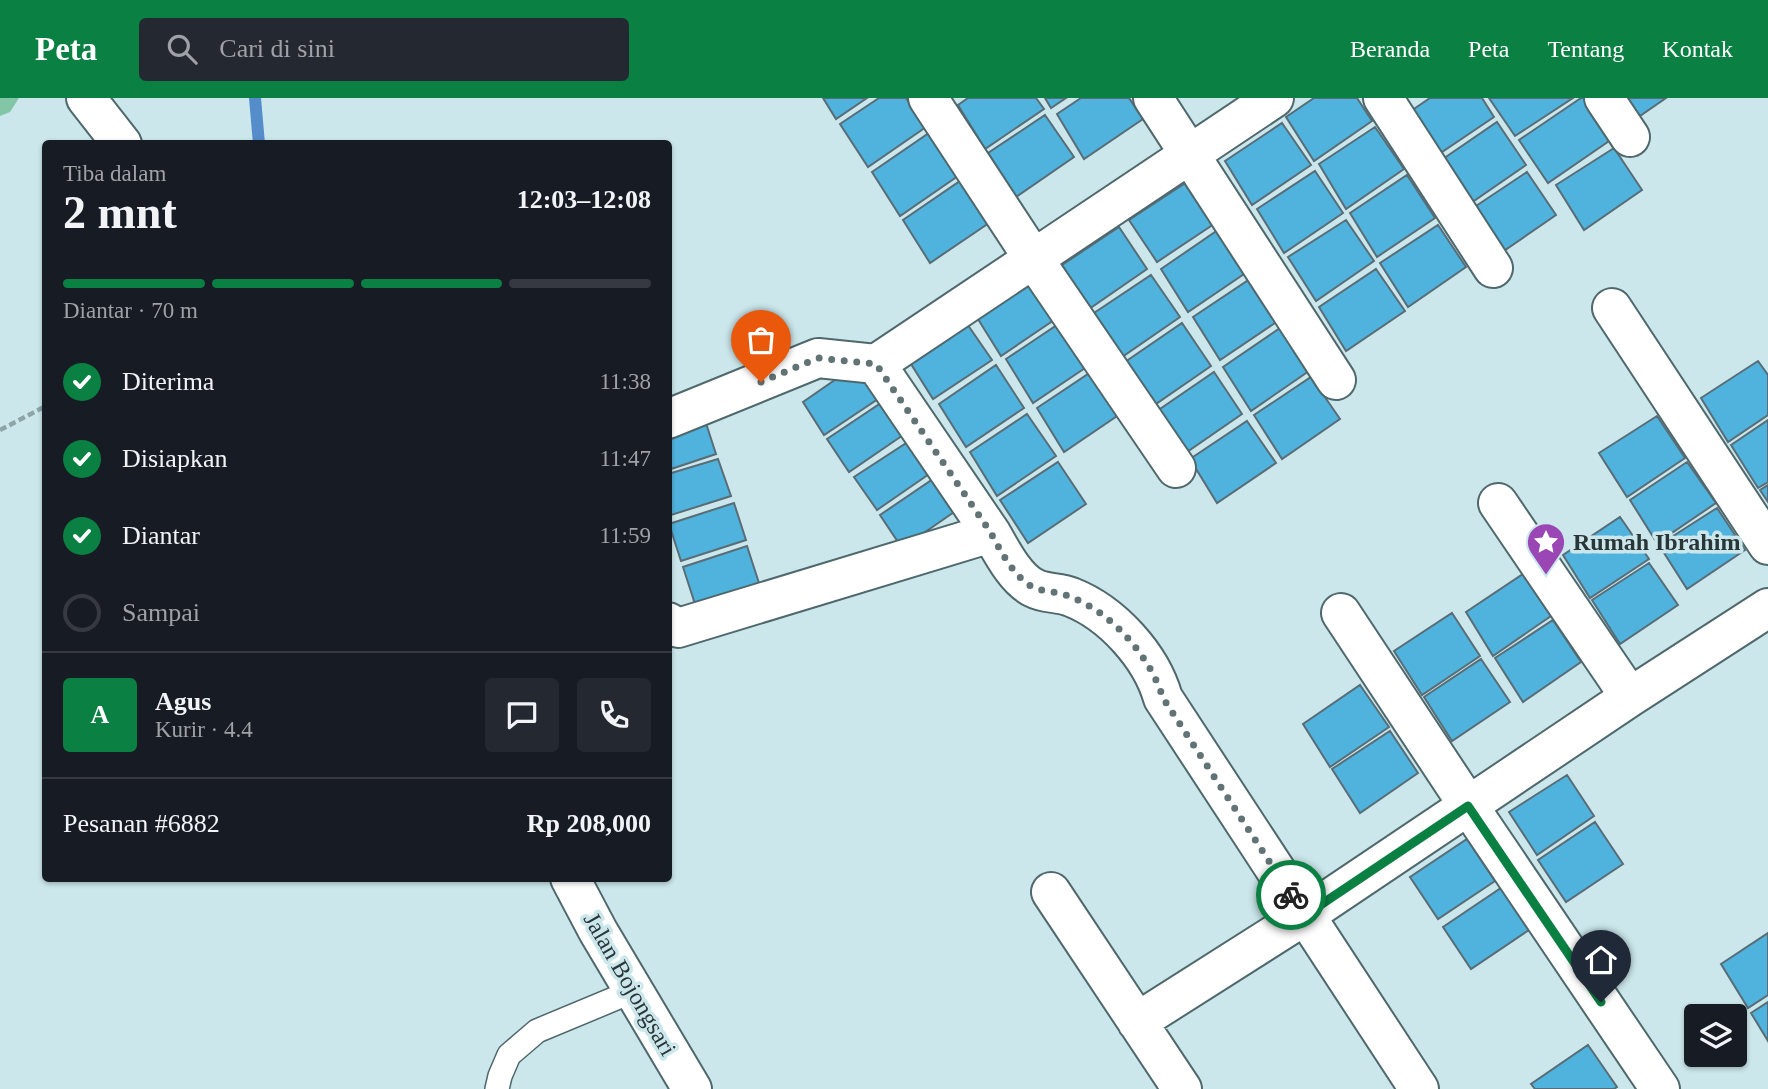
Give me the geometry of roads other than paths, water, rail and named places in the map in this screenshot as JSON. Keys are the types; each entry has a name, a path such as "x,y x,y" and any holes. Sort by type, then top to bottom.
{"street":[{"path":"86,98 119,140"},
{"path":"928,98 1176,468"},
{"path":"1153,98 1336,380"},
{"path":"672,417 818,358 876,364 1274,98"},
{"path":"1383,98 1493,268"},
{"path":"1604,98 1630,137"},
{"path":"1612,308 1768,545"},
{"path":"876,364 991,533 1005,559 1023,581 1033,588 1067,595 1086,603 1122,632 1140,652 1158,680 1163,698 1419,1089"},
{"path":"1498,503 1630,697"},
{"path":"672,624 678,628 991,533"},
{"path":"1137,1022 1304,916 1630,697 1768,608"},
{"path":"1340,613 1660,1089"},
{"name":"Jalan Bojongsari","path":"572,882 692,1089"},
{"path":"1051,892 1182,1089"}],"lane":[{"path":"497,1089 509,1055 537,1031 633,991"}],"waterway":[{"path":"255,98 259,140"}],"place":[{"name":"Rumah Ibrahim","path":"1546,576"}]}
